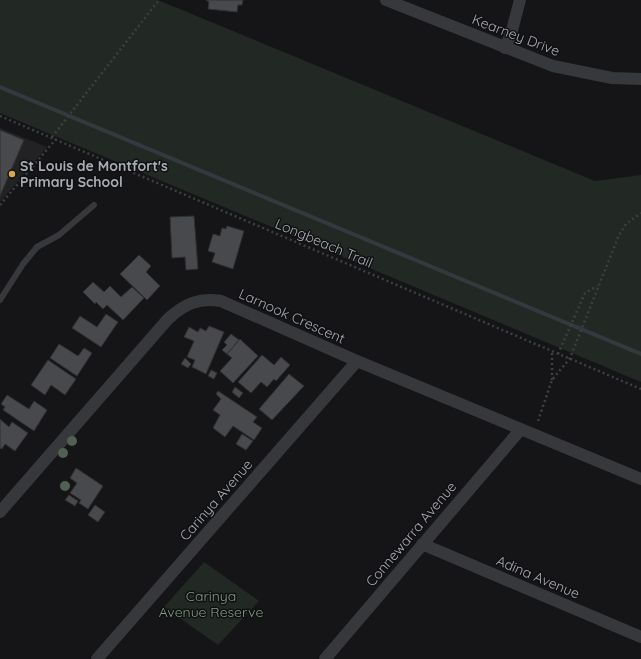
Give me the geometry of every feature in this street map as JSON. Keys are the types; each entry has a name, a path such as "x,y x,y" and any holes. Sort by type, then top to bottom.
{"street":[{"name":"Kearney Drive","path":"386,0 553,66 612,78 641,79"},
{"path":"505,48 511,34 520,0"},
{"name":"Larnook Crescent","path":"0,512 165,322 181,308 210,299 221,301 357,361 641,478"},
{"name":"Carinya Avenue","path":"97,659 357,361"},
{"name":"Connewarra Avenue","path":"325,659 521,429"},
{"name":"Adina Avenue","path":"422,544 641,637"}],"lane":[{"path":"0,300 23,264 38,247 60,235 94,205"}],"path":[{"path":"52,137 159,0"},
{"name":"Longbeach Trail","path":"0,116 641,389"},
{"path":"0,205 56,139"},
{"path":"552,380 570,358 619,235 626,224 641,213"},
{"path":"558,354 586,293 596,287 600,280"},
{"path":"538,421 552,380 552,352"}],"shaded area":[{"name":"St Louis de Montfort's Primary School","path":"0,128 47,147 0,202"}],"green space":[{"path":"0,0 158,0 595,181 641,175 641,382 0,113"},
{"name":"Carinya Avenue Reserve","path":"204,562 259,601 218,645 164,607"}],"building":[{"path":"206,0 243,0 242,5 238,5 237,12 208,9 209,2"},
{"path":"0,130 24,140 0,196"},
{"path":"194,216 198,269 186,270 185,257 172,258 170,217"},
{"path":"227,226 244,231 233,269 212,262 215,253 208,251 213,234 220,236 222,228 226,229"},
{"path":"139,255 151,266 146,272 160,286 147,300 120,274"},
{"path":"93,282 104,292 110,286 121,297 132,287 144,298 123,320 107,305 103,309 96,302 95,304 83,292"},
{"path":"106,314 118,322 101,347 72,328 80,316 97,327"},
{"path":"209,326 224,332 206,374 192,367 195,360 187,357 194,341 184,337 189,327 198,332 200,328 206,331"},
{"path":"231,334 239,340 227,354 222,350 227,345 224,342"},
{"path":"240,339 258,356 233,383 220,371 232,358 227,354"},
{"path":"59,344 78,356 84,348 92,353 77,376 50,358"},
{"path":"262,355 274,365 281,357 290,365 276,381 274,379 267,387 261,382 251,393 238,382"},
{"path":"185,358 191,364 188,368 181,364"},
{"path":"48,360 76,379 65,395 51,385 45,395 31,385"},
{"path":"211,370 217,373 214,379 208,376"},
{"path":"289,374 304,386 272,420 259,409"},
{"path":"235,387 243,393 239,398 232,392"},
{"path":"218,391 257,417 253,422 262,428 254,440 233,426 225,437 213,428 220,415 213,410 221,399 216,394"},
{"path":"7,395 29,409 34,401 47,410 34,431 3,410 5,407 1,404"},
{"path":"0,419 9,427 12,422 28,433 15,451 5,444 2,449 0,448"},
{"path":"242,434 253,441 246,450 236,444"},
{"path":"76,468 103,486 88,509 79,503 81,500 70,493 77,483 70,478"},
{"path":"69,495 78,501 75,506 65,500"},
{"path":"95,505 105,512 98,522 88,515"}],"waterway":[{"path":"0,87 641,354"}],"place":[{"name":"St Louis de Montfort's Primary School","path":"12,174"}]}
